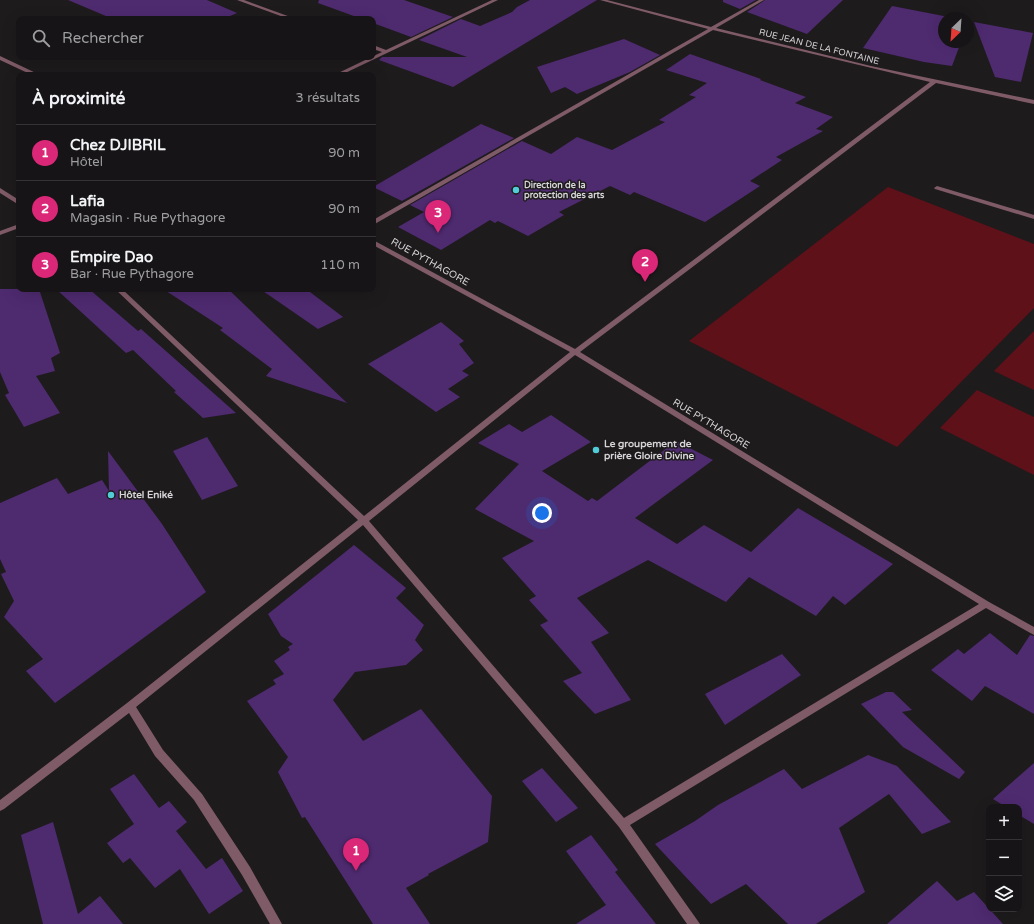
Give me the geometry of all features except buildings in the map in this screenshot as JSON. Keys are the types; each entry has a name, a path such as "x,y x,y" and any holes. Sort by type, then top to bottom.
{"street":[{"path":"240,0 285,16"},
{"path":"376,57 496,0"},
{"name":"RUE JEAN DE LA FONTAINE","path":"602,0 712,29 934,82 1034,102"},
{"path":"376,221 762,0"},
{"path":"376,48 387,52"},
{"path":"0,58 30,72"},
{"path":"344,72 370,60"},
{"path":"0,806 130,706 575,352 934,82"},
{"path":"937,188 1034,217"},
{"path":"0,190 16,201"},
{"path":"0,233 16,227"},
{"name":"RUE PYTHAGORE","path":"376,244 575,352 986,604 1034,631"},
{"path":"121,292 363,520 624,824 694,924"},
{"path":"624,824 986,604"},
{"path":"130,706 159,753 198,797 246,871 276,924"}],"shaded area":[{"path":"888,187 1034,244 1034,308 897,447 689,341"},
{"path":"1034,331 1034,390 994,371"},
{"path":"977,390 1034,417 1034,475 940,428"}],"place":[{"name":"Direction de la protection des arts","path":"516,190"},
{"name":"Empire Dao","path":"438,233"},
{"name":"Lafia","path":"645,282"},
{"name":"Le groupement de prière Gloire Divine","path":"596,450"},
{"name":"Hôtel Eniké","path":"111,495"},
{"name":"Chez DJIBRIL","path":"356,871"}]}
